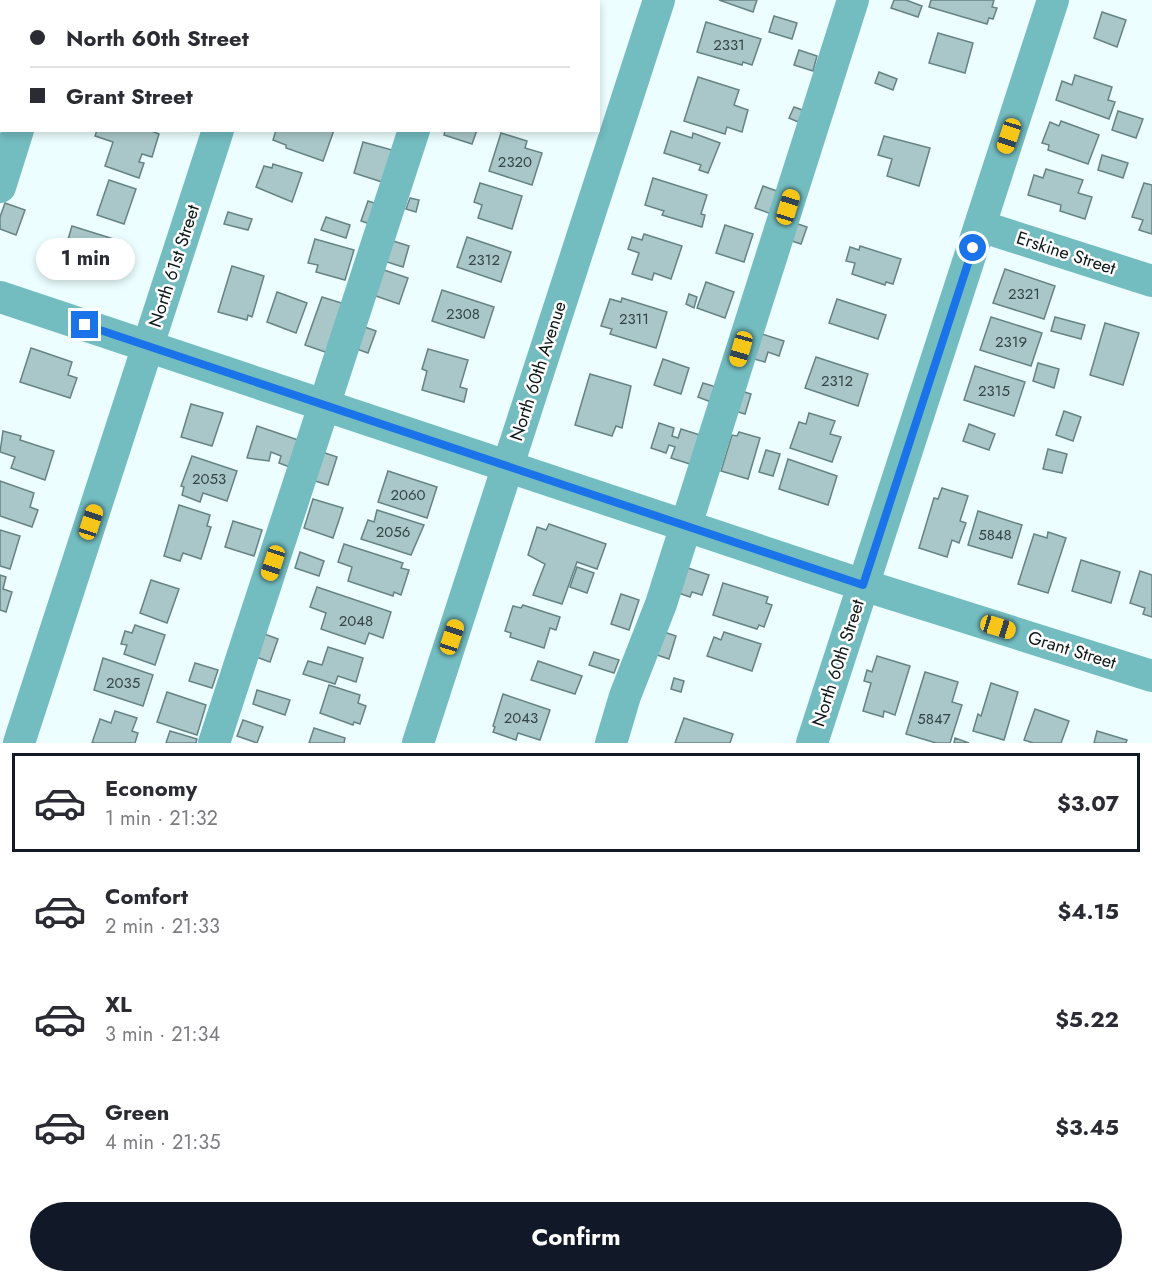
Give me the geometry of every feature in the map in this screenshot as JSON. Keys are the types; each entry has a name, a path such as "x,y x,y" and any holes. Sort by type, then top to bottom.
{"street":[{"name":"North 60th Avenue","path":"418,743 659,0"},
{"path":"610,743 625,696 661,604 853,0"},
{"name":"North 60th Street","path":"812,743 1053,0"},
{"path":"0,187 17,132"},
{"name":"North 61st Street","path":"19,743 217,132"},
{"path":"214,743 413,132"},
{"name":"Erskine Street","path":"980,226 1152,281"},
{"name":"Grant Street","path":"0,297 863,585 1152,676"}],"building":[{"path":"719,0 757,0 753,12"},
{"path":"894,0 906,0 922,6 918,17 891,8"},
{"path":"931,0 994,0 992,7 997,8 993,19 989,18 987,24 929,7"},
{"path":"1102,12 1126,20 1117,47 1094,38"},
{"path":"774,16 797,23 792,39 769,32"},
{"path":"706,22 761,39 752,65 743,62 742,65 697,52"},
{"path":"938,33 973,43 965,73 929,63"},
{"path":"799,50 817,56 813,71 794,65"},
{"path":"879,72 897,79 893,90 875,83"},
{"path":"1075,75 1112,87 1108,100 1115,102 1109,119 1056,100 1062,81 1072,85"},
{"path":"698,77 739,90 734,105 748,110 742,132 727,127 725,134 684,121"},
{"path":"794,107 808,112 803,124 789,118"},
{"path":"1118,111 1143,119 1136,138 1112,130"},
{"path":"1061,121 1099,135 1088,164 1048,150 1049,145 1042,143 1050,122 1059,126"},
{"path":"671,131 692,138 693,133 720,143 708,173 699,170 701,165 664,153"},
{"path":"96,132 154,132 159,134 152,157 142,154 139,162 144,163 139,178 105,166 113,142 95,136"},
{"path":"275,132 333,132 323,161 286,148 286,145 273,140"},
{"path":"445,132 476,132 472,144 444,135"},
{"path":"501,133 527,141 525,148 542,153 532,185 489,171"},
{"path":"884,136 930,148 919,186 887,176 892,159 878,155"},
{"path":"363,142 392,150 382,182 354,173"},
{"path":"1102,155 1128,163 1123,178 1098,170"},
{"path":"273,164 302,173 292,202 256,187 264,166 272,168"},
{"path":"1046,169 1083,180 1078,193 1092,197 1085,219 1060,211 1061,205 1028,195 1034,175 1043,178"},
{"path":"653,178 707,195 701,214 705,215 702,227 662,215 664,211 645,205"},
{"path":"109,180 136,189 124,224 97,215"},
{"path":"480,183 522,196 512,229 478,218 482,205 474,202"},
{"path":"1144,183 1152,185 1152,234 1139,230 1143,220 1132,217"},
{"path":"763,186 785,194 777,216 755,208"},
{"path":"410,198 419,200 416,212 406,209"},
{"path":"368,201 380,205 373,225 361,221"},
{"path":"5,203 25,210 16,235 0,229 0,217"},
{"path":"228,212 252,219 248,230 224,224"},
{"path":"326,217 350,225 346,238 321,230"},
{"path":"792,222 807,227 801,244 786,239"},
{"path":"725,225 753,234 744,262 716,253"},
{"path":"72,226 120,241 119,245 125,247 117,271 63,256"},
{"path":"644,234 682,246 671,279 654,273 652,280 632,274 639,253 628,249 632,237 642,240"},
{"path":"467,237 511,252 501,282 457,267"},
{"path":"315,239 354,250 345,280 316,272 318,265 308,263"},
{"path":"387,239 409,246 403,267 381,260"},
{"path":"860,246 901,259 893,284 886,282 885,285 852,274 855,263 846,261 850,247 859,250"},
{"path":"232,266 264,276 252,317 248,315 247,320 218,312"},
{"path":"381,269 408,278 399,304 373,295"},
{"path":"1005,269 1055,286 1044,319 993,303"},
{"path":"706,282 734,292 725,318 697,308"},
{"path":"442,290 494,307 484,338 432,321"},
{"path":"277,292 307,303 296,333 267,322"},
{"path":"689,294 697,297 694,308 686,304"},
{"path":"322,297 351,306 334,355 305,345"},
{"path":"622,298 667,312 656,348 610,334 612,329 601,326 610,299 621,302"},
{"path":"837,299 886,315 878,339 829,323"},
{"path":"991,317 1042,333 1031,366 980,350"},
{"path":"1055,317 1085,325 1081,339 1051,331"},
{"path":"1105,323 1139,333 1123,385 1090,375"},
{"path":"362,326 376,331 368,353 354,348"},
{"path":"756,332 784,341 779,356 768,352 765,362 747,357"},
{"path":"31,348 72,362 68,375 77,378 70,398 20,382"},
{"path":"428,349 468,360 460,387 467,389 464,402 422,390 427,371 422,369"},
{"path":"816,357 868,374 858,406 805,388"},
{"path":"663,359 689,368 681,394 654,385"},
{"path":"1038,363 1059,369 1054,388 1033,381"},
{"path":"975,366 1025,382 1014,416 964,400"},
{"path":"590,374 631,386 622,428 616,426 612,436 575,425"},
{"path":"703,383 716,387 711,402 698,397"},
{"path":"738,390 751,394 745,414 732,410"},
{"path":"191,404 223,413 212,446 181,437"},
{"path":"1064,411 1081,417 1073,441 1056,435"},
{"path":"809,413 835,421 830,434 841,437 832,462 790,448 799,422 806,424"},
{"path":"659,423 674,428 672,436 678,438 681,429 703,436 693,465 671,458 675,447 669,445 666,453 651,448"},
{"path":"969,424 995,434 989,450 963,441"},
{"path":"257,426 304,442 295,469 279,463 281,456 271,452 269,461 247,458"},
{"path":"3,431 21,436 20,440 54,451 45,480 11,468 15,457 0,452"},
{"path":"739,432 760,438 748,479 721,471 732,435 737,436"},
{"path":"1048,449 1067,454 1062,473 1043,469"},
{"path":"766,450 780,454 773,476 759,472"},
{"path":"322,452 337,457 328,485 312,480"},
{"path":"192,456 237,471 227,501 203,493 200,502 182,495 184,487 181,486"},
{"path":"788,459 837,476 828,505 779,489"},
{"path":"388,471 437,487 427,518 378,502"},
{"path":"0,481 34,493 30,507 38,510 32,527 0,516"},
{"path":"942,488 968,496 960,521 966,523 959,543 952,540 947,557 919,548 934,498 938,499"},
{"path":"313,499 343,508 333,538 304,528"},
{"path":"179,505 210,515 207,526 211,527 201,559 183,553 180,561 164,556"},
{"path":"377,510 424,525 411,555 361,539 368,520 374,522"},
{"path":"978,511 1022,525 1012,558 968,545"},
{"path":"233,521 262,530 254,556 225,547"},
{"path":"549,524 606,544 597,569 577,562 562,604 533,595 545,564 528,555 537,527 546,530"},
{"path":"0,530 20,536 10,569 0,566"},
{"path":"1048,532 1066,538 1048,593 1018,584 1034,534 1047,538"},
{"path":"344,544 403,563 401,568 409,570 401,595 394,592 393,596 348,581 352,567 338,562"},
{"path":"300,552 324,561 319,576 295,568"},
{"path":"1081,560 1120,572 1111,603 1072,591"},
{"path":"682,566 709,575 702,595 692,592 690,597 673,591"},
{"path":"577,567 594,573 587,593 570,587"},
{"path":"1140,571 1152,575 1152,617 1143,614 1145,608 1130,603"},
{"path":"0,575 6,577 3,589 12,592 6,612 0,610"},
{"path":"151,580 179,589 167,623 140,613"},
{"path":"723,583 768,597 766,603 772,605 764,627 759,625 757,629 713,615"},
{"path":"317,587 391,612 383,638 369,633 365,644 321,629 326,613 310,607"},
{"path":"621,594 639,600 629,630 611,624"},
{"path":"523,605 560,617 556,630 550,628 544,648 510,637 511,633 505,631 513,606 521,608"},
{"path":"135,625 165,635 155,665 124,654 127,645 121,644 125,631 132,633"},
{"path":"658,630 676,636 669,659 651,653"},
{"path":"259,632 278,639 270,662 251,655"},
{"path":"724,632 761,644 752,671 707,656 714,637 721,640"},
{"path":"328,647 363,658 356,682 338,676 335,684 303,674 308,661 322,665"},
{"path":"594,652 619,660 614,673 589,665"},
{"path":"877,656 910,666 895,715 884,711 883,717 863,711 871,683 864,681 867,670 872,672"},
{"path":"103,658 153,675 143,706 94,690"},
{"path":"538,661 582,676 575,694 531,680"},
{"path":"195,663 218,670 212,688 189,681"},
{"path":"925,672 958,682 952,702 962,705 950,743 936,743 906,734"},
{"path":"674,678 684,681 681,692 671,689"},
{"path":"991,683 1018,692 1004,740 973,731 978,714 981,716"},
{"path":"329,685 360,695 358,703 366,706 360,724 354,722 353,725 320,713"},
{"path":"257,690 290,700 285,715 253,704"},
{"path":"167,692 206,705 197,735 157,722"},
{"path":"503,694 550,710 540,740 518,733 516,740 493,732"},
{"path":"1035,709 1069,721 1061,743 1033,743 1024,740"},
{"path":"115,711 137,718 132,731 138,733 135,743 92,743 100,719 111,723"},
{"path":"684,718 733,734 730,743 675,743"},
{"path":"243,720 263,727 257,743 237,736"},
{"path":"314,728 345,738 344,743 309,743"},
{"path":"170,731 197,739 196,743 166,743"},
{"path":"1097,731 1127,740 1126,743 1094,743"},
{"path":"955,738 969,743 954,743"}],"route":[{"path":"85,325 863,585 973,248"}]}
